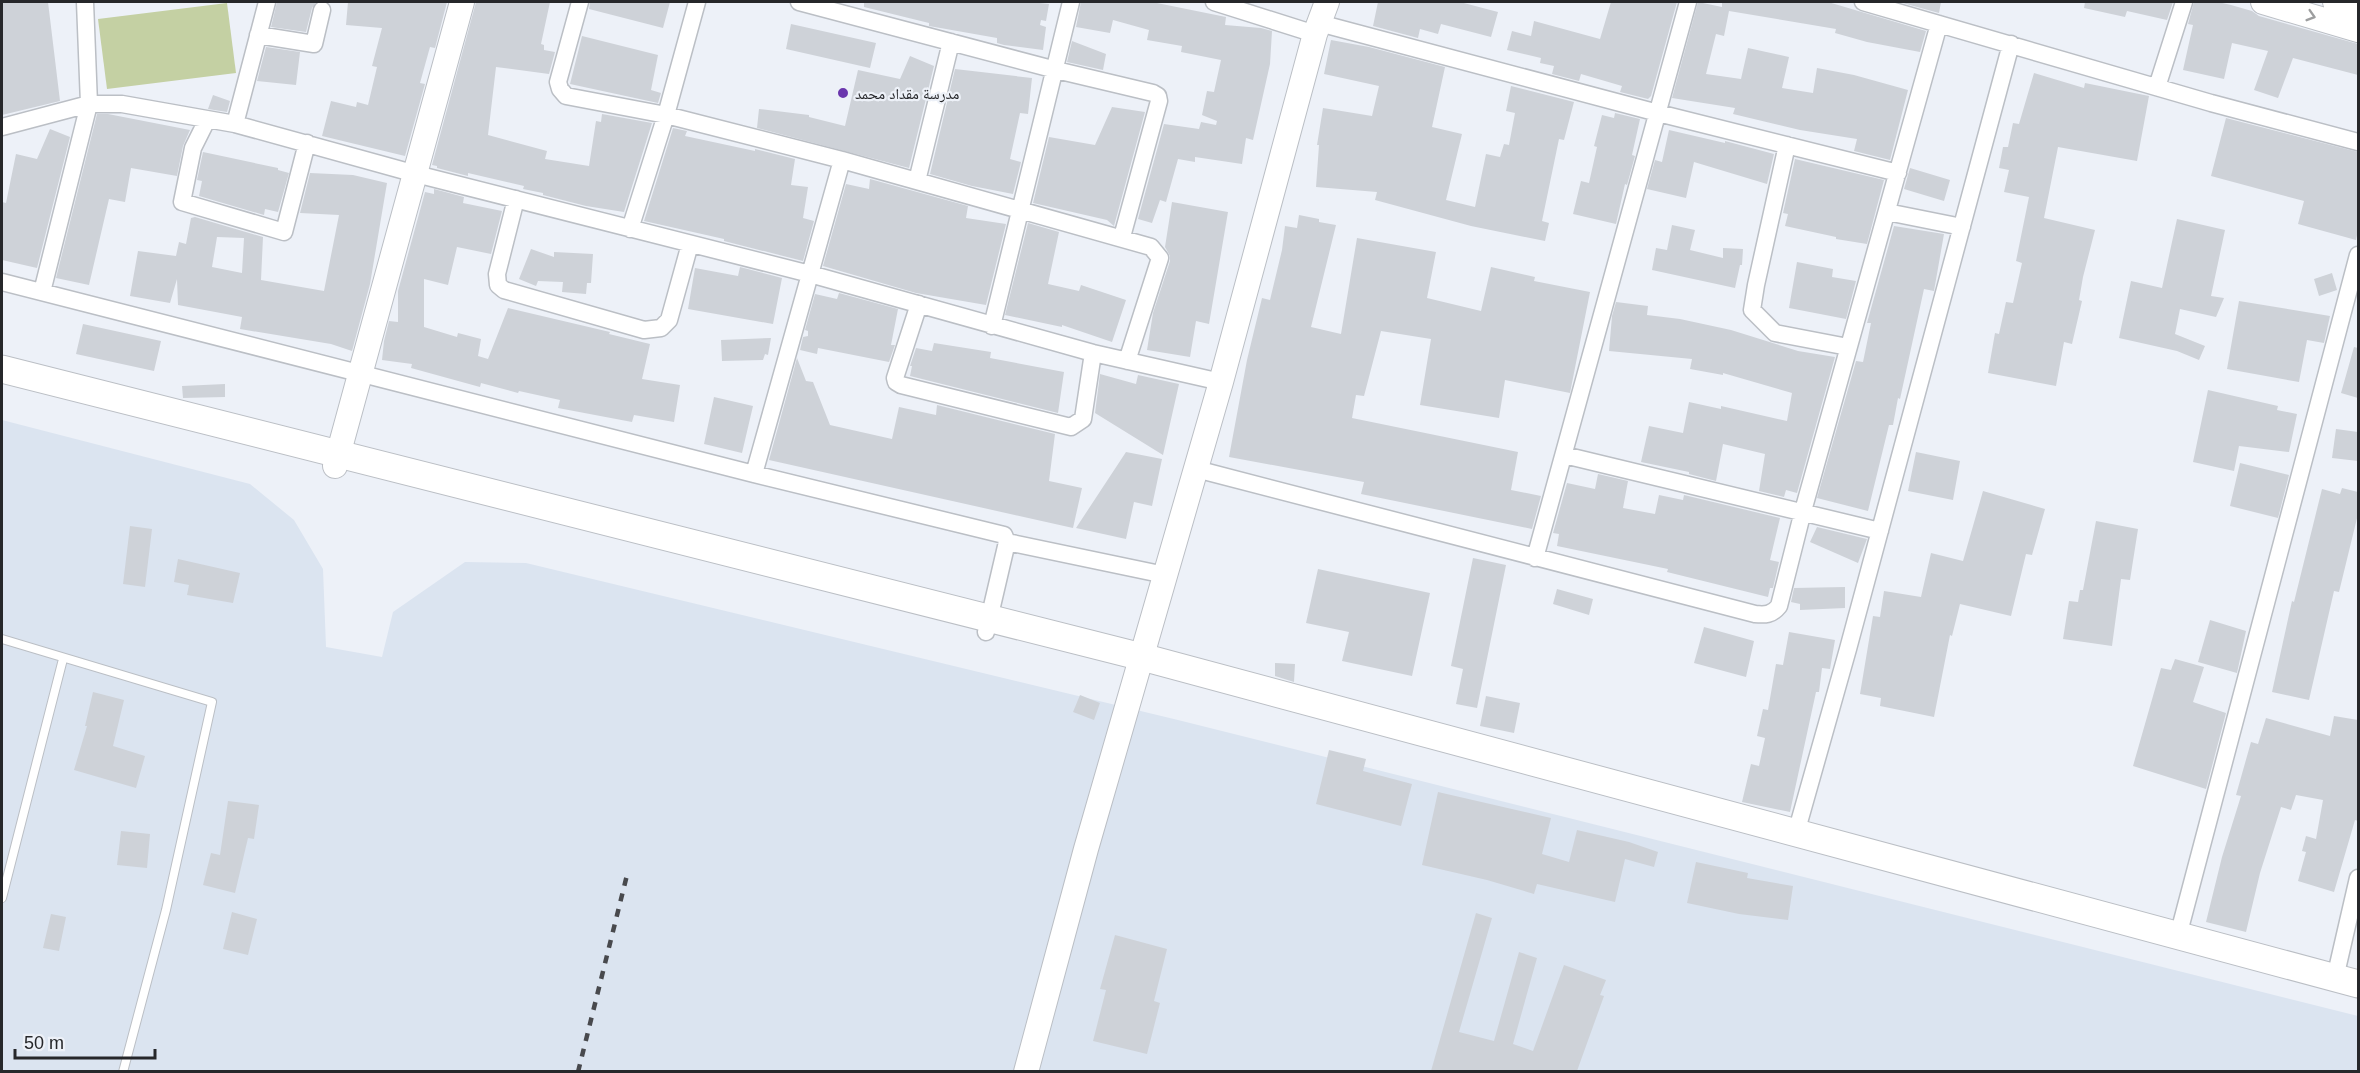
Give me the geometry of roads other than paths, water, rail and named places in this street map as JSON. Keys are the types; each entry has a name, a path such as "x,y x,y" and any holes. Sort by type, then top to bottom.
{"main road":[{"path":"2,369 336,460"},
{"path":"2,381 336,460 1140,664 1796,833 2347,981"},
{"path":"1140,664 2358,996"}],"street":[{"path":"42,292 89,104 85,2"},
{"path":"235,124 267,2"},
{"path":"336,460 462,2"},
{"path":"580,2 558,82 566,96 666,115 842,160 1151,247 1160,258 1127,361"},
{"path":"630,229 666,115 697,2"},
{"path":"799,2 1158,96 1159,101 1122,237"},
{"path":"992,326 1071,2"},
{"path":"1214,2 1320,19 1658,113 1898,173"},
{"path":"1535,558 1688,2"},
{"path":"1863,2 2358,142"},
{"path":"2157,87 2184,2"},
{"path":"2263,2 2358,30"},
{"path":"2335,2 2358,9"},
{"path":"258,35 314,44 322,10"},
{"path":"1026,1071 1086,849 1221,382 1320,19"},
{"path":"1196,469 1755,614 1766,615 1774,612 1779,606 1848,347 1940,24"},
{"path":"917,181 951,42"},
{"path":"1796,833 2011,44"},
{"path":"2,127 89,104 122,104 235,124 416,174 810,274 1093,353 1221,382"},
{"path":"207,120 193,148 182,202 284,232 307,143"},
{"path":"1787,146 1752,310 1775,333 1848,347"},
{"path":"754,474 842,160"},
{"path":"516,200 497,274 498,285 504,290 644,330 661,328 669,320 690,244"},
{"path":"1887,212 1962,228"},
{"path":"2178,936 2358,255"},
{"path":"2,282 754,474 1004,535 1007,542 987,625"},
{"path":"919,304 895,378 896,382 901,385 1071,427 1083,419 1093,353"},
{"path":"1564,455 1880,531"},
{"path":"1007,542 1165,575"},
{"path":"2347,981 2358,878"}],"lane":[{"path":"2,639 212,702 166,910 123,1071"},
{"path":"2,898 63,659"}],"railway":[{"path":"578,1072 628,871"}],"place":[{"name":"مدرسة مقداد محمد","path":"843,93"}]}
